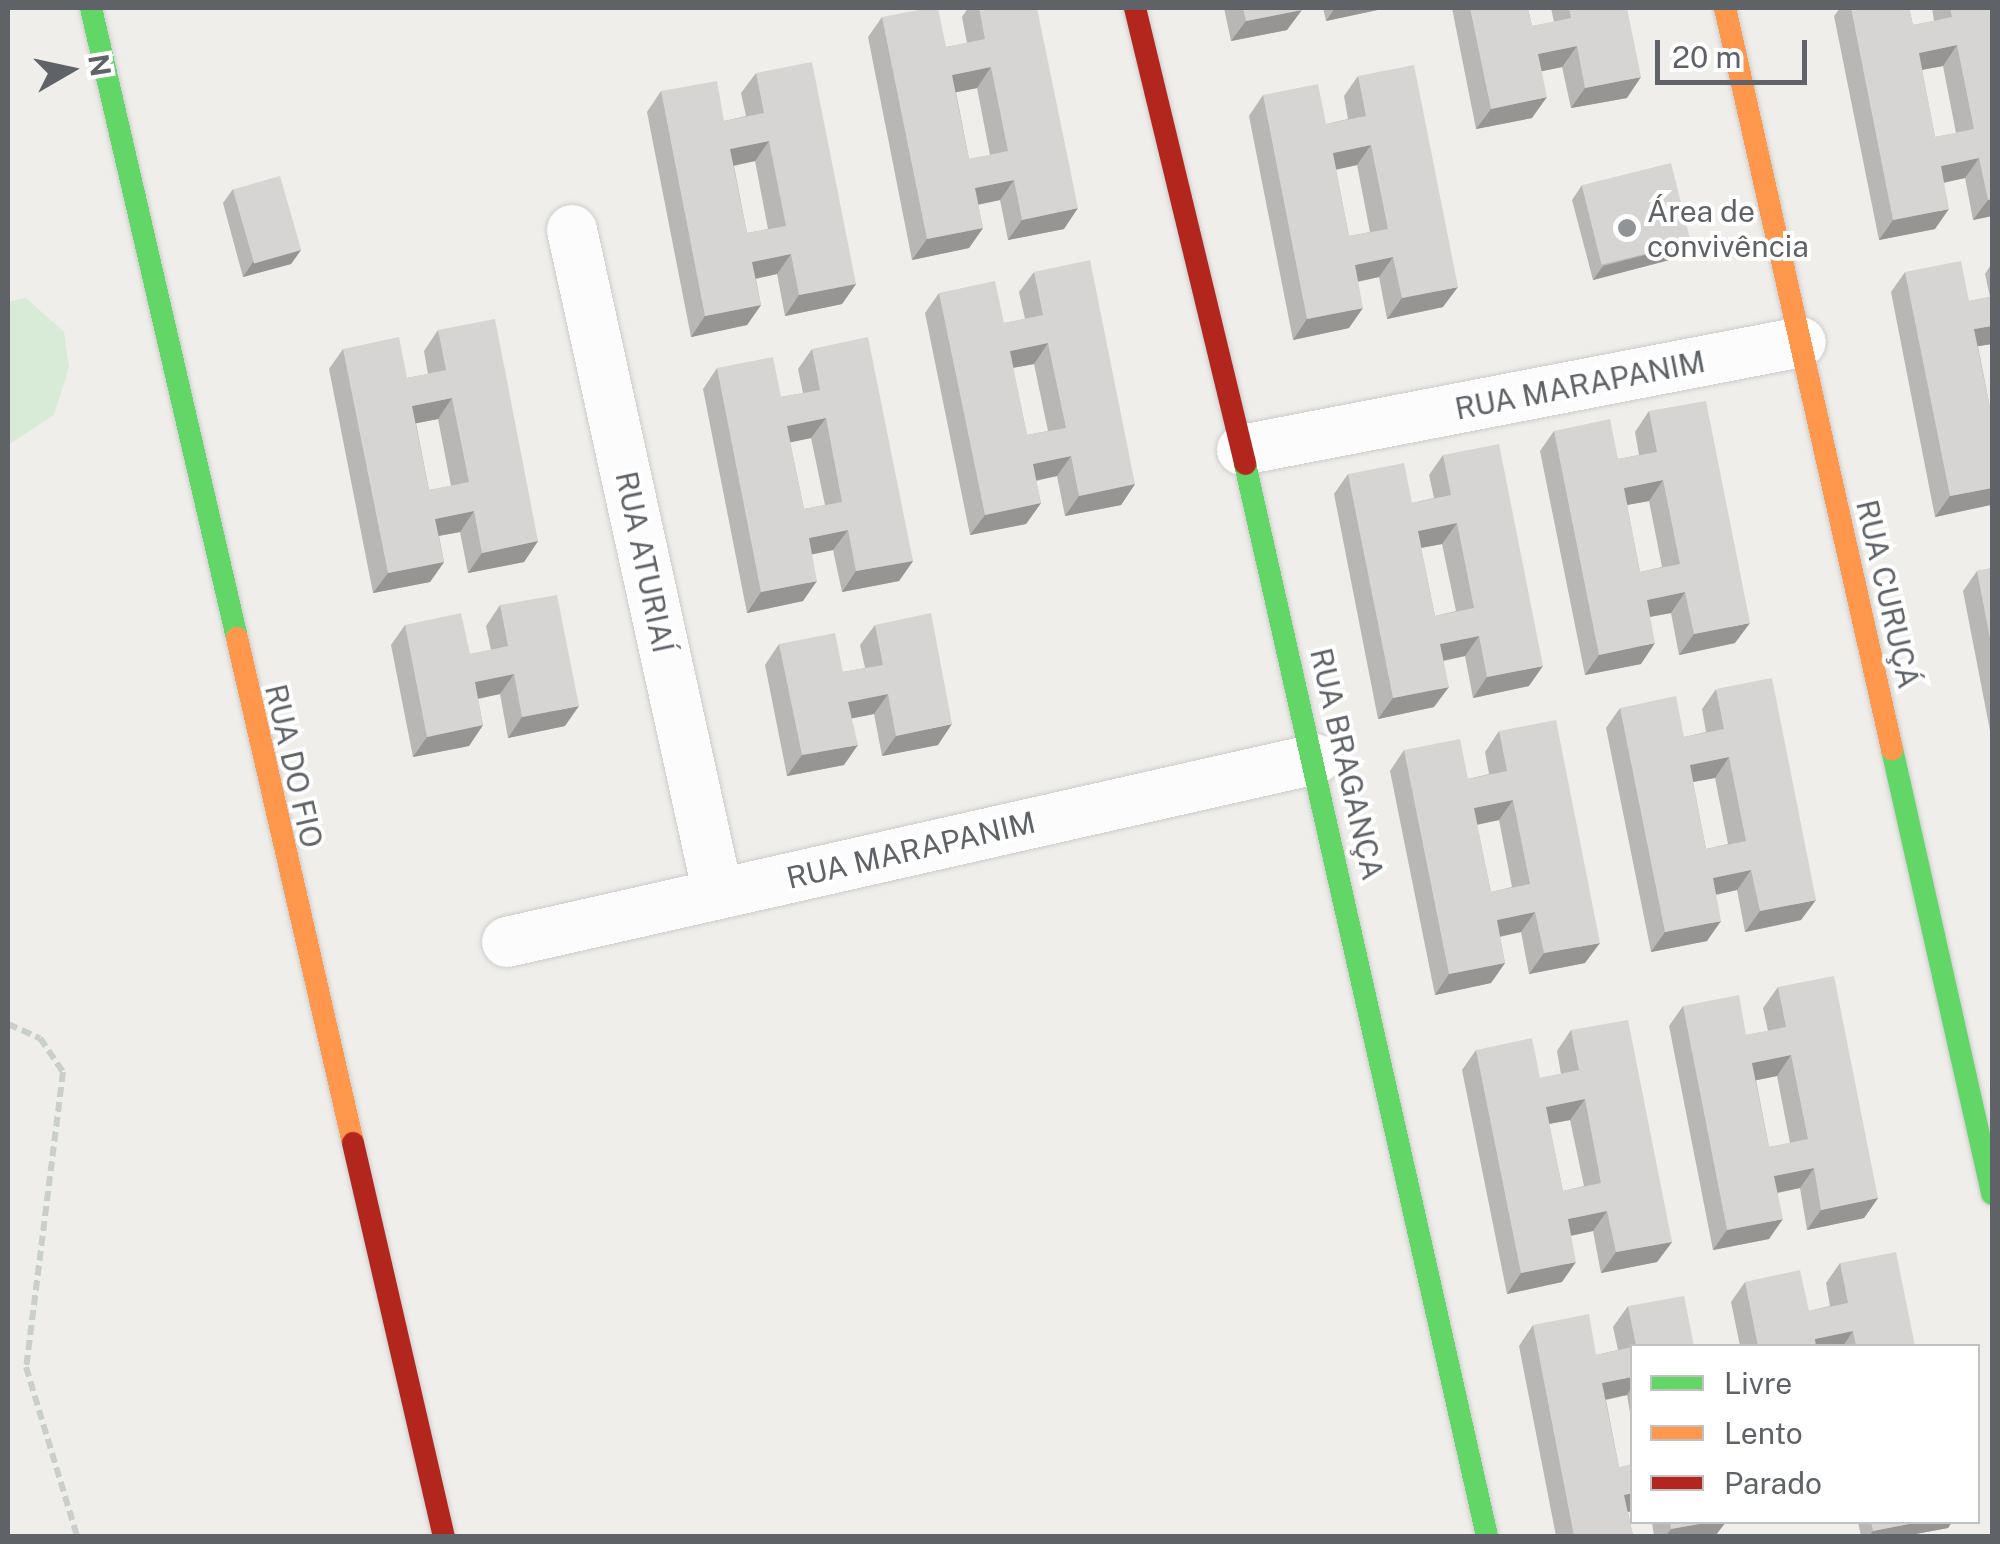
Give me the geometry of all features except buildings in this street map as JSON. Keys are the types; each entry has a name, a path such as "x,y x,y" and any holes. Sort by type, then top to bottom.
{"street":[{"name":"RUA DO FIO","path":"91,8 444,1536"},
{"name":"RUA BRAGANÇA","path":"1135,8 1316,758 1487,1536"},
{"name":"RUA CURUÇÁ","path":"1725,8 1992,1194"},
{"name":"RUA ATURIAÍ","path":"572,230 718,894"},
{"name":"RUA MARAPANIM","path":"1242,450 1801,342"},
{"name":"RUA MARAPANIM","path":"507,942 1316,758"}],"path":[{"path":"8,1024 40,1038 64,1072 26,1367 77,1536"}],"green space":[{"path":"26,298 64,332 69,367 54,415 8,445 8,302"}],"traffic: fast":[{"path":"91,8 237,638"},
{"path":"1245,464 1487,1536"},
{"path":"1892,749 1992,1194"}],"traffic: slow":[{"path":"1725,8 1892,749"},
{"path":"237,638 353,1143"}],"traffic: jam":[{"path":"1135,8 1245,464"},
{"path":"353,1143 444,1536"}],"place":[{"name":"Área de convivência","path":"1627,228"}]}
